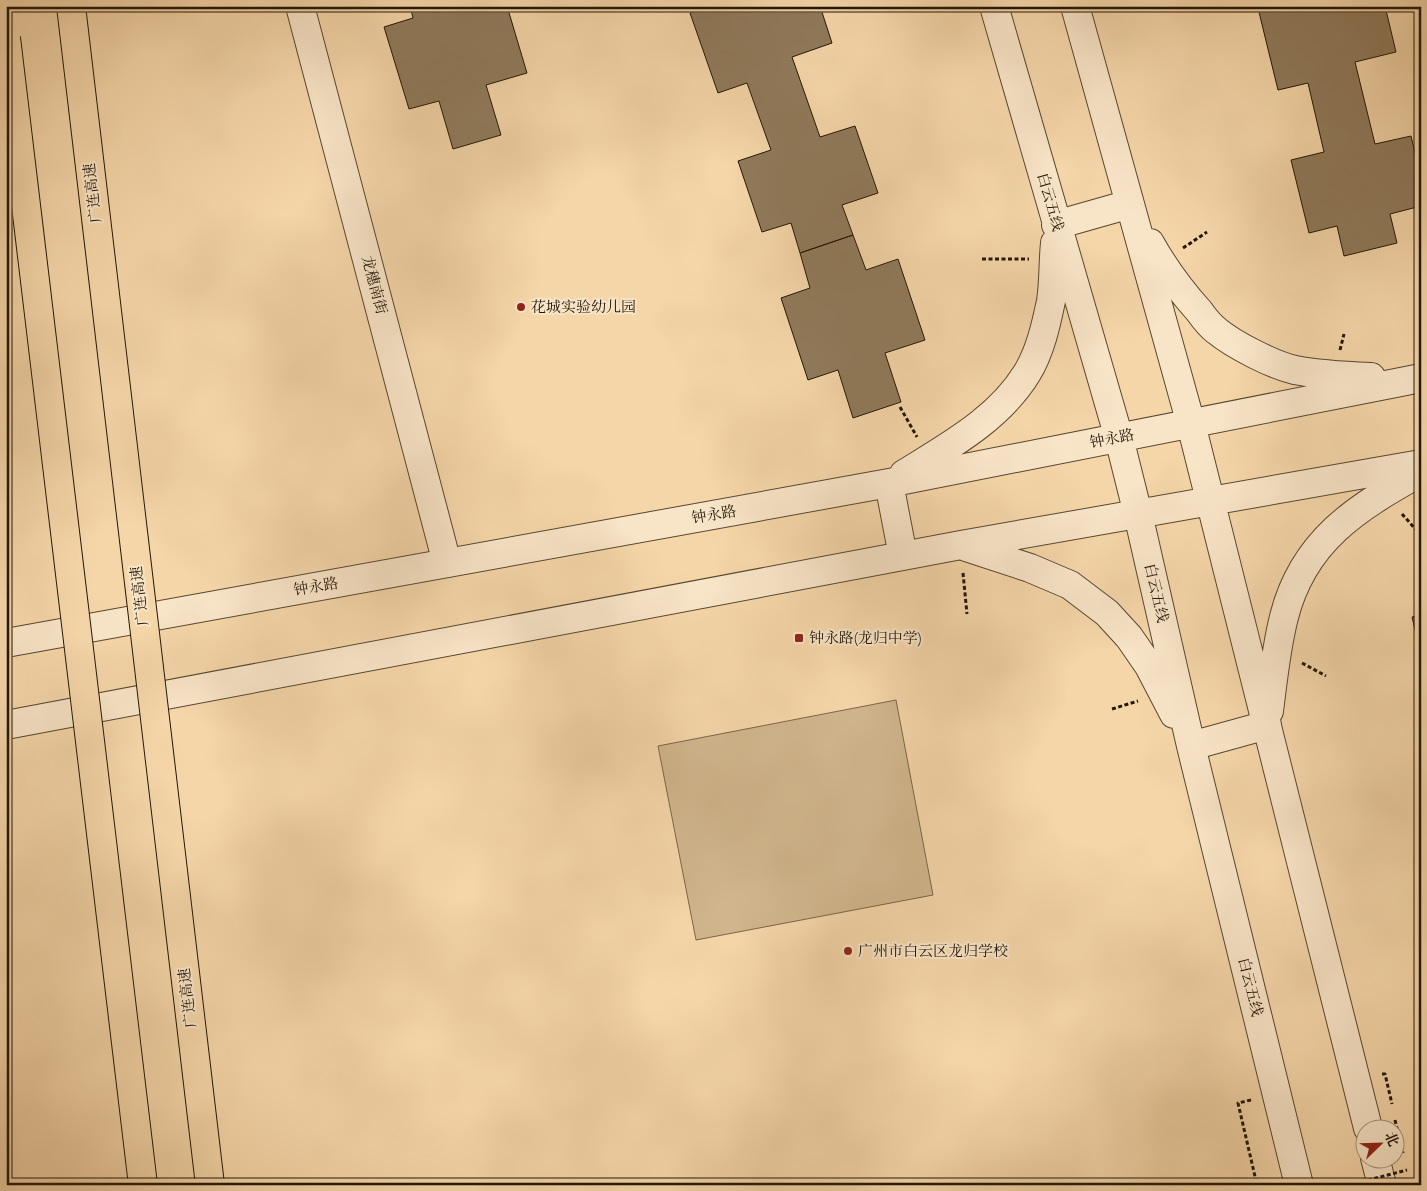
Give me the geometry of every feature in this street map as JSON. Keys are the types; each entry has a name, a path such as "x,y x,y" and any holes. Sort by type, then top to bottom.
{"highway":[{"name":"广连高速","path":"71,6 210,1185"},
{"path":"6,38 143,1185"}],"street":[{"name":"龙穗南街","path":"300,6 447,563"},
{"name":"白云五线","path":"994,6 1119,438 1191,746 1299,1185"},
{"path":"1075,6 1191,424 1365,1118"},
{"path":"903,556 889,483 987,419 1008,399 1027,373 1039,347 1051,299 1056,224 1130,204"},
{"path":"1130,204 1161,263 1182,292 1216,331 1237,344 1271,362 1293,370 1334,376 1421,378"},
{"name":"钟永路","path":"6,643 889,483 1421,378"},
{"path":"6,725 961,545 1421,464"},
{"path":"1267,725 1277,650 1284,617 1295,584 1313,554 1333,530 1361,508 1421,472"},
{"path":"961,545 1030,568 1070,585 1107,613 1129,637 1148,666 1191,746 1267,725"},
{"path":"1378,1168 1382,1185"}],"path":[{"path":"982,258 1053,260"},
{"path":"900,407 929,458"},
{"path":"961,545 967,614"},
{"path":"1385,1074 1409,1178"},
{"path":"1238,1103 1257,1185"},
{"path":"1349,1185 1407,1170"}],"shaded area":[{"path":"896,700 933,895 696,940 658,746"}],"building":[{"path":"410,6 507,6 527,73 486,85 501,135 453,149 439,101 409,109 384,27 413,18"},
{"path":"710,6 820,6 832,43 792,57 820,137 855,126 878,193 842,205 853,235 800,253 791,223 762,232 738,161 771,150 747,83 718,93 690,13"},
{"path":"1265,6 1385,6 1396,52 1355,62 1375,144 1411,136 1421,178 1421,206 1390,214 1397,243 1344,256 1337,226 1309,233 1291,160 1324,152 1308,83 1278,90 1258,8"},
{"path":"853,235 866,270 898,259 925,340 885,353 901,402 853,418 838,370 808,380 781,298 810,288 800,253"},
{"path":"1421,615 1421,655 1412,617"}],"place":[{"name":"花城实验幼儿园","path":"521,307"},
{"name":"钟永路(龙归中学)","path":"799,638"},
{"name":"广州市白云区龙归学校","path":"848,951"}]}
